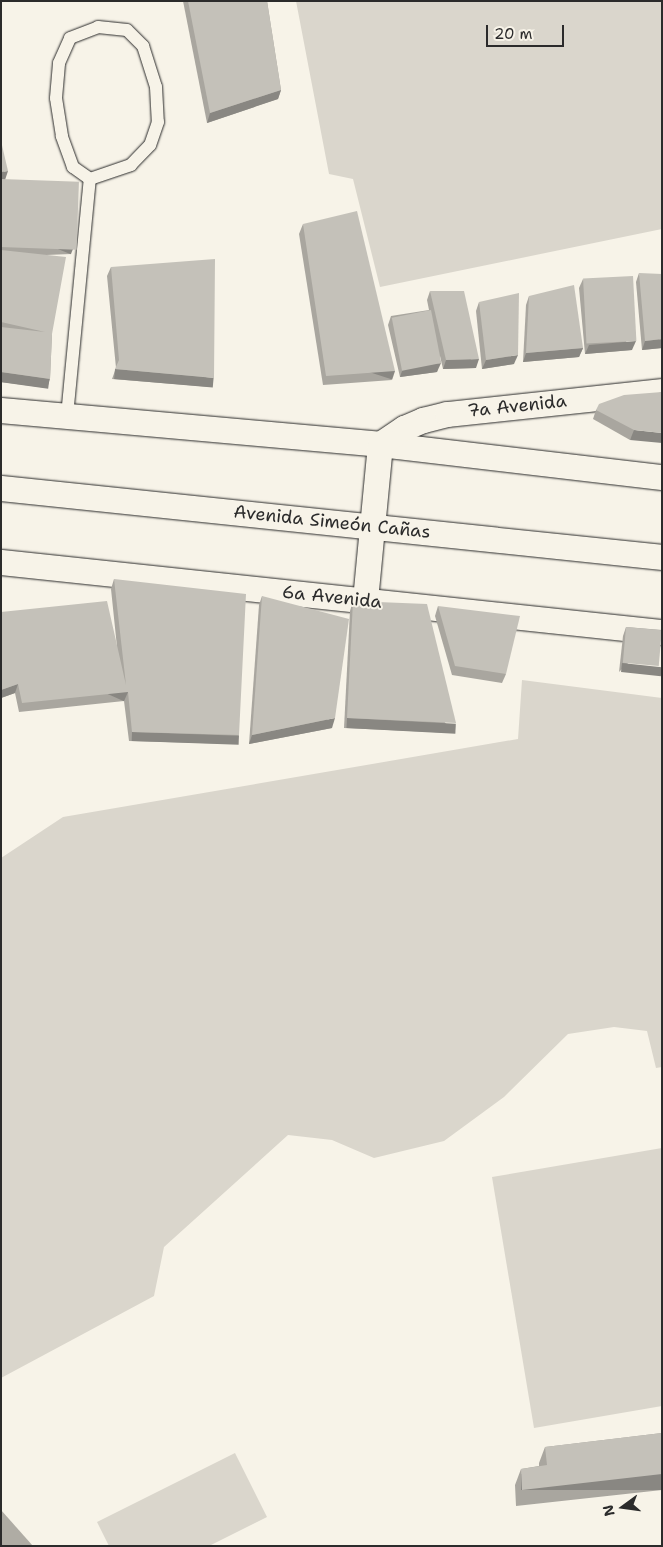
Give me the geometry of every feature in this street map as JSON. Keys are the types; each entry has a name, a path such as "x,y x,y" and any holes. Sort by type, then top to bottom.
{"street":[{"name":"7a Avenida","path":"380,444 404,428 423,420 447,414 662,391"},
{"path":"1,410 380,444 662,477"},
{"path":"366,600 380,444"},
{"name":"Avenida Simeón Cañas","path":"1,488 662,557"},
{"name":"6a Avenida","path":"1,562 662,632"}],"lane":[{"path":"98,27 127,30 143,46 156,87 158,122 150,145 131,165 90,179 73,167 62,136 56,98 59,63 70,38 98,27"},
{"path":"67,416 90,179"}],"shaded area":[{"path":"296,1 662,1 662,229 380,287 353,179 329,174"},
{"path":"522,680 662,698 662,1067 656,1068 647,1031 614,1027 568,1034 504,1097 444,1141 374,1158 332,1140 288,1135 164,1247 154,1296 1,1378 1,858 63,817 518,739"},
{"path":"662,1148 662,1406 534,1428 492,1177"},
{"path":"235,1453 267,1517 209,1546 109,1546 97,1522"},
{"path":"1,1510 33,1546 1,1546"}],"building":[{"path":"188,1 267,1 281,90 210,113"},
{"path":"1,141 8,171 1,172"},
{"path":"1,179 79,182 77,250 1,247"},
{"path":"357,211 395,371 326,376 303,224"},
{"path":"1,250 66,257 52,334 50,379 1,372 1,327 45,332 1,322"},
{"path":"215,259 214,378 115,369 119,360 111,267"},
{"path":"639,273 662,274 662,339 645,341"},
{"path":"633,276 636,341 586,344 583,279"},
{"path":"574,285 583,348 526,353 529,296"},
{"path":"430,291 464,291 479,359 446,360"},
{"path":"519,293 518,355 486,360 479,302"},
{"path":"431,310 441,363 402,371 392,318"},
{"path":"662,392 662,433 634,430 596,410 599,404 624,395"},
{"path":"114,579 246,594 239,735 132,732 128,692 22,703 18,684 1,690 1,612 107,601 126,685"},
{"path":"262,596 349,619 335,718 252,735"},
{"path":"353,601 427,604 456,723 347,718"},
{"path":"438,606 520,616 506,674 455,666"},
{"path":"626,627 662,630 659,666 623,663"},
{"path":"662,1433 662,1474 522,1490 521,1469 547,1465 545,1447"}]}
